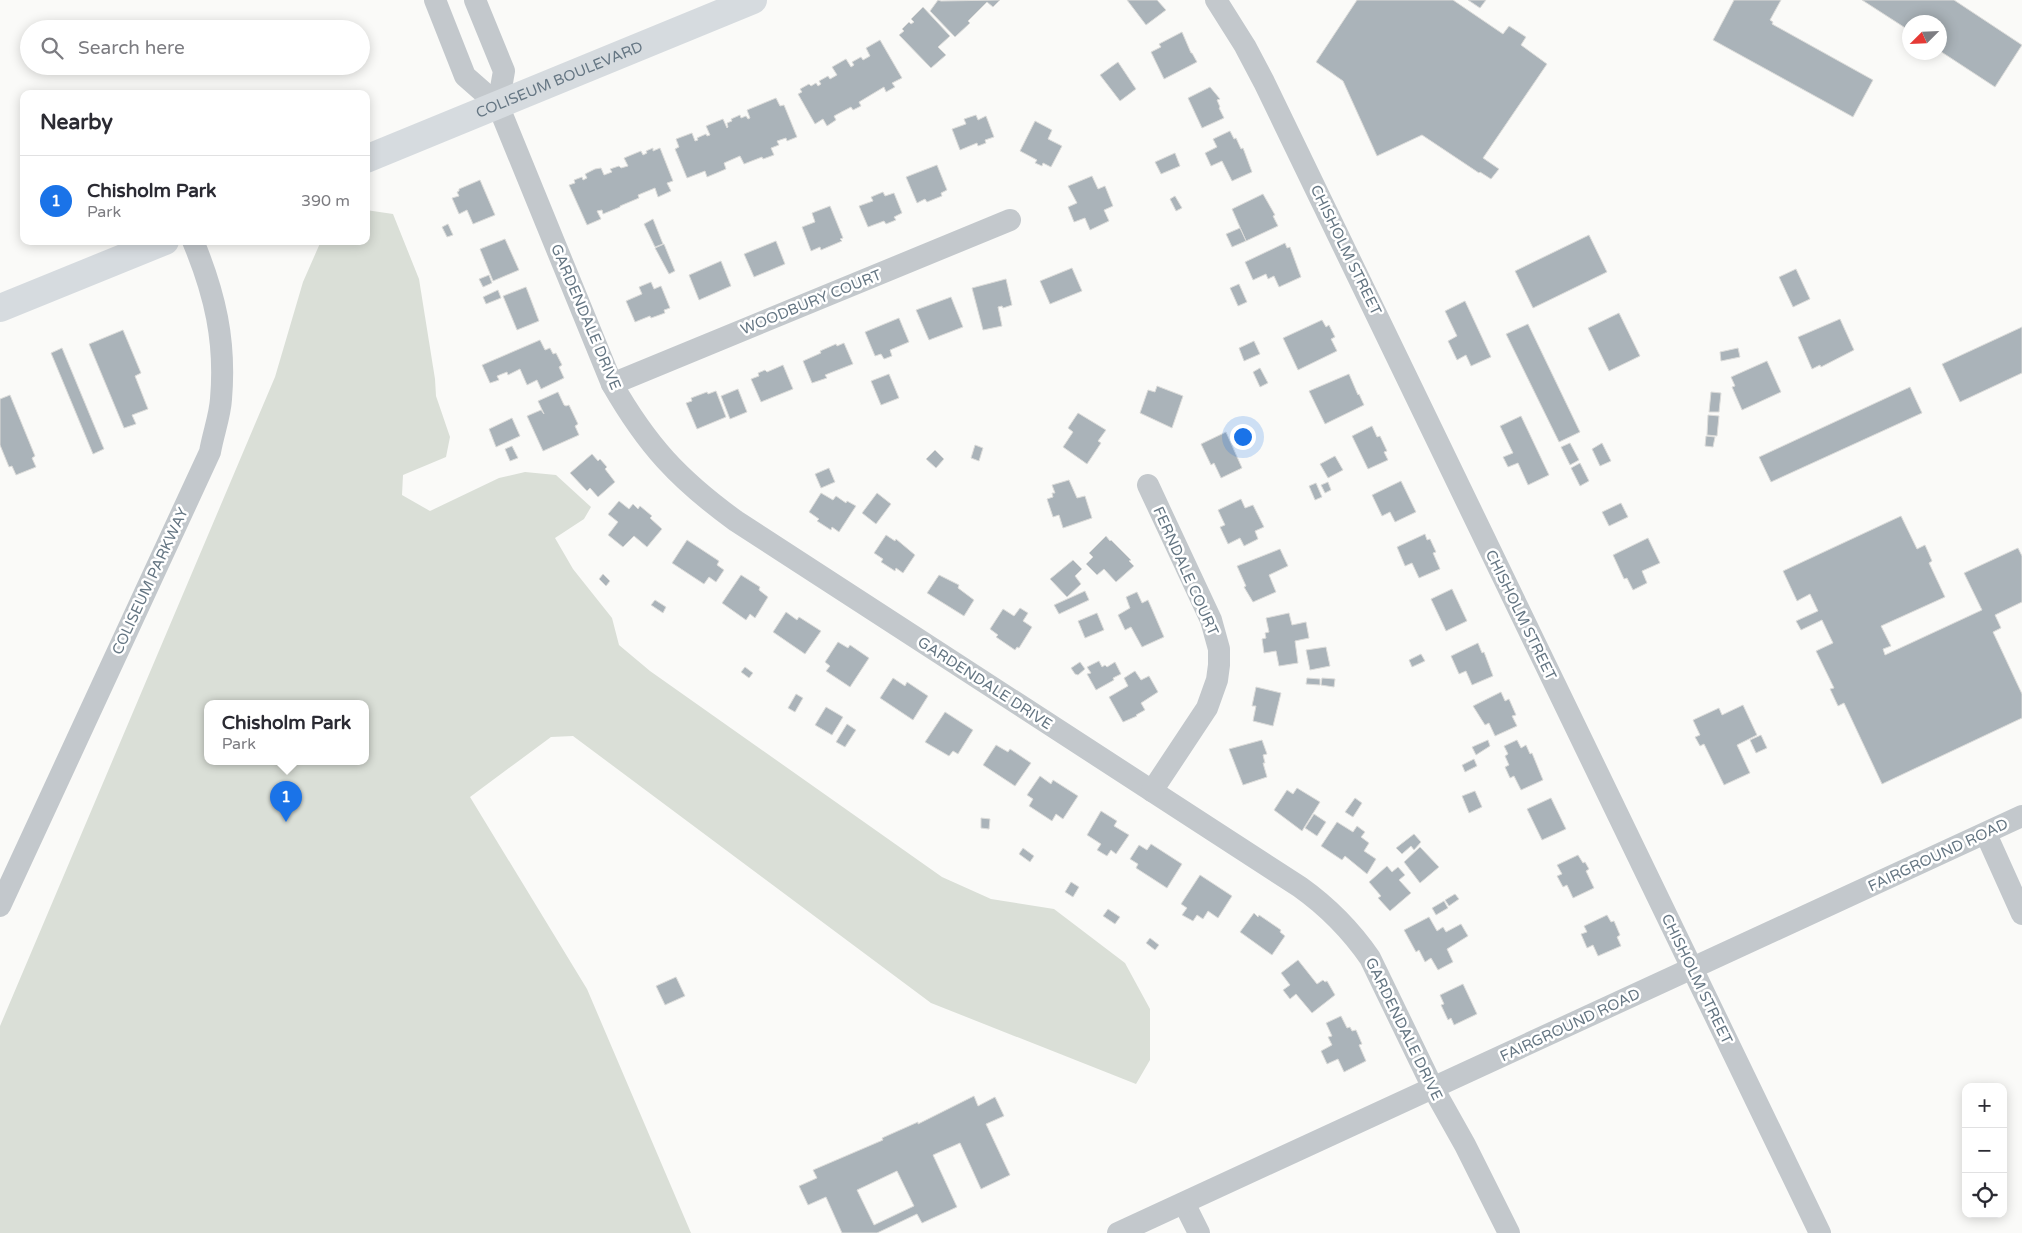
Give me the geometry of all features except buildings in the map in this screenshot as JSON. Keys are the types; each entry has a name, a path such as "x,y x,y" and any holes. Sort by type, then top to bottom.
{"main road":[{"name":"COLISEUM BOULEVARD","path":"370,157 753,0"},
{"path":"0,308 155,245"}],"street":[{"path":"434,0 466,76 498,105"},
{"path":"475,0 504,71 498,105"},
{"name":"CHISHOLM STREET","path":"1216,0 1246,46 1294,143 1820,1233"},
{"name":"GARDENDALE DRIVE","path":"498,105 612,384 629,414 652,445 675,471 704,497 744,526 1308,892 1345,925 1362,947 1380,977 1433,1088 1509,1233"},
{"name":"WOODBURY COURT","path":"612,384 1010,220"},
{"name":"COLISEUM PARKWAY","path":"0,906 210,452 221,400 222,358 217,313 207,276 195,245"},
{"name":"FERNDALE COURT","path":"1148,484 1211,620 1219,650 1217,680 1207,708 1152,792"},
{"name":"FAIRGROUND ROAD","path":"1118,1233 1692,970 2022,816"},
{"path":"1986,834 2022,914"},
{"path":"1184,1203 1199,1233"}],"shaded area":[{"path":"370,211 393,214 419,279 436,396 450,437 446,457 403,475 402,495 430,511 499,478 525,472 556,475 591,507 584,519 555,538 573,569 612,618 619,645 650,671 942,877 991,899 1054,909 1125,963 1150,1009 1150,1060 1136,1084 931,1003 573,736 551,737 470,797 587,989 691,1233 0,1233 0,1026 275,377 303,282 319,245 370,245"}],"place":[{"name":"Chisholm Park","path":"286,822"}]}
